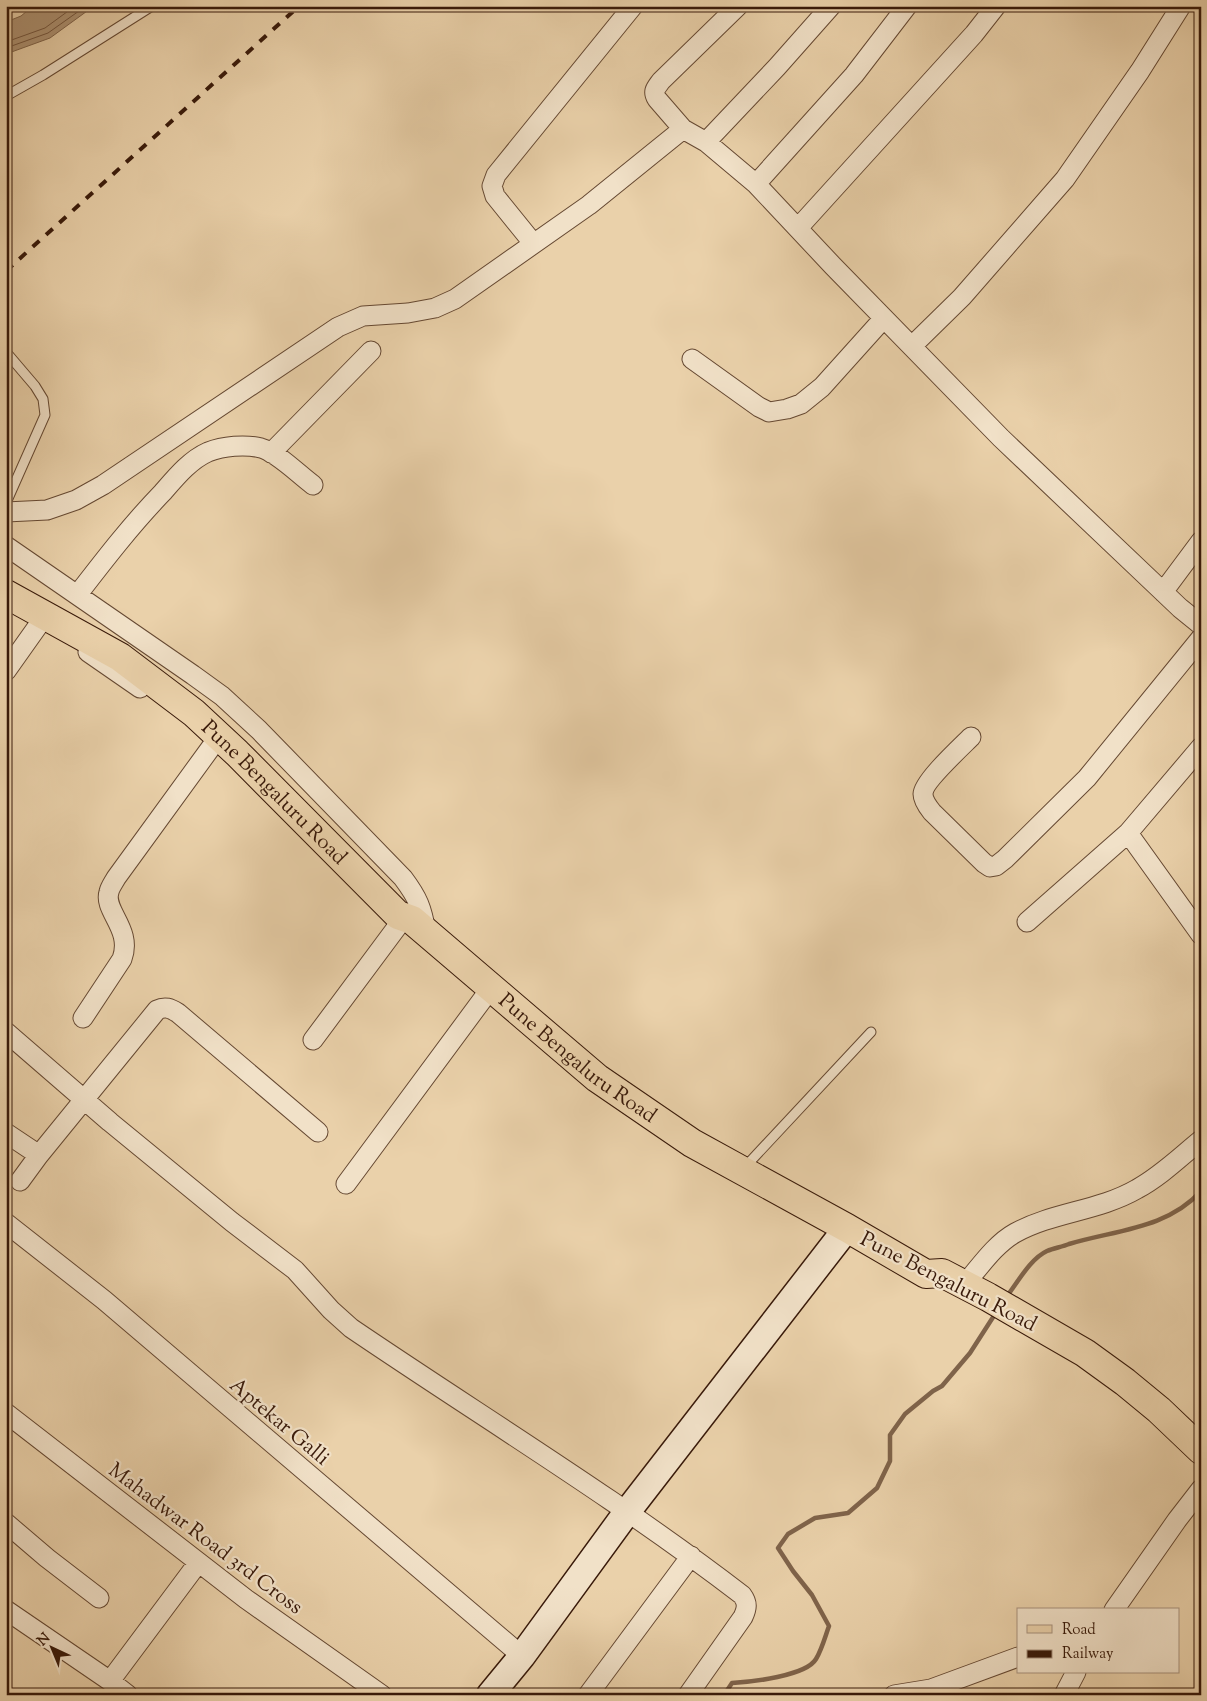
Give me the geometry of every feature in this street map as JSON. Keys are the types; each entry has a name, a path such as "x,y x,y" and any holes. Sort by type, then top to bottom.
{"main road":[{"path":"6,575 47,596 153,662 201,698 239,730 409,904 412,926"},
{"name":"Pune Bengaluru Road","path":"6,594 120,657 194,713 237,753 398,915 492,988 597,1078 692,1143 847,1228 926,1274 942,1273 964,1284 982,1304 1015,1323 1085,1353 1159,1410 1201,1450"},
{"path":"926,1274 936,1288 982,1304"},
{"path":"1015,1323 1124,1397 1160,1426 1201,1468"}],"street":[{"path":"534,243 495,196 492,186 496,175 633,6"},
{"path":"738,6 655,88 654,94 657,99 683,129 706,142 756,184 1001,438 1163,592 1201,624"},
{"path":"706,142 777,67 831,6"},
{"path":"756,184 854,75 907,6"},
{"path":"798,228 974,34 996,6"},
{"path":"912,346 962,297 1065,180 1140,71 1181,6"},
{"path":"6,512 47,510 76,500 103,485 338,326 363,316 408,313 434,308 455,299 589,205 683,129"},
{"path":"692,358 759,408 769,412 787,409 801,404 822,387 884,318"},
{"path":"271,453 371,351"},
{"path":"78,594 146,510 178,475 194,461 209,452 244,446 260,448 271,453 313,485"},
{"path":"1163,592 1201,541"},
{"path":"6,546 78,594 222,696 258,730 403,878 413,891 422,909 412,926 313,1040"},
{"path":"6,605 73,642 148,693 199,733 380,914 412,926"},
{"path":"6,671 40,623"},
{"path":"971,737 927,784 923,794 932,812 984,863 990,867 996,866 1087,778 1201,638"},
{"path":"83,1018 122,959 126,949 124,937 110,906 108,893 116,878 212,746"},
{"path":"1027,922 1128,833 1201,746"},
{"path":"1128,833 1201,935"},
{"path":"346,1184 492,988"},
{"path":"20,1181 157,1010 163,1007 170,1008 178,1013 318,1132"},
{"path":"6,1032 224,1215 295,1270 331,1310 351,1328 507,1430 627,1512 691,1556 742,1596 746,1601 747,1608 743,1617 688,1695"},
{"path":"6,1133 39,1155"},
{"path":"964,1284 997,1247 1013,1234 1036,1223 1090,1208 1136,1190 1158,1176 1201,1140"},
{"name":"Aptekar Galli","path":"6,1222 104,1300 522,1656"},
{"path":"490,1695 522,1656 627,1512 847,1228"},
{"name":"Mahadwar Road 3rd Cross","path":"6,1413 246,1600 382,1695"},
{"path":"1115,1608 1201,1489"},
{"path":"6,1523 47,1558 99,1598"},
{"path":"588,1695 691,1556"},
{"path":"110,1681 198,1563"},
{"path":"6,1610 128,1695"},
{"path":"894,1695 931,1689 1017,1657"},
{"path":"1064,1695 1075,1674"}],"lane":[{"path":"6,96 43,75 152,6"},
{"path":"6,352 35,386 43,399 45,414 6,503"},
{"path":"743,1170 871,1032"}],"water":[{"path":"33,6 94,6 50,38 6,54 6,22 21,16"}],"waterway":[{"path":"1007,1296 1035,1259 1047,1251 1156,1221 1187,1204 1201,1191"},
{"path":"724,1695 732,1683 790,1674 810,1665 816,1659 829,1626 812,1595 778,1548 788,1534 815,1518 848,1513 877,1488 890,1461 890,1435 905,1414 942,1386 970,1353 997,1311"}],"railway":[{"path":"6,271 299,6"}]}
